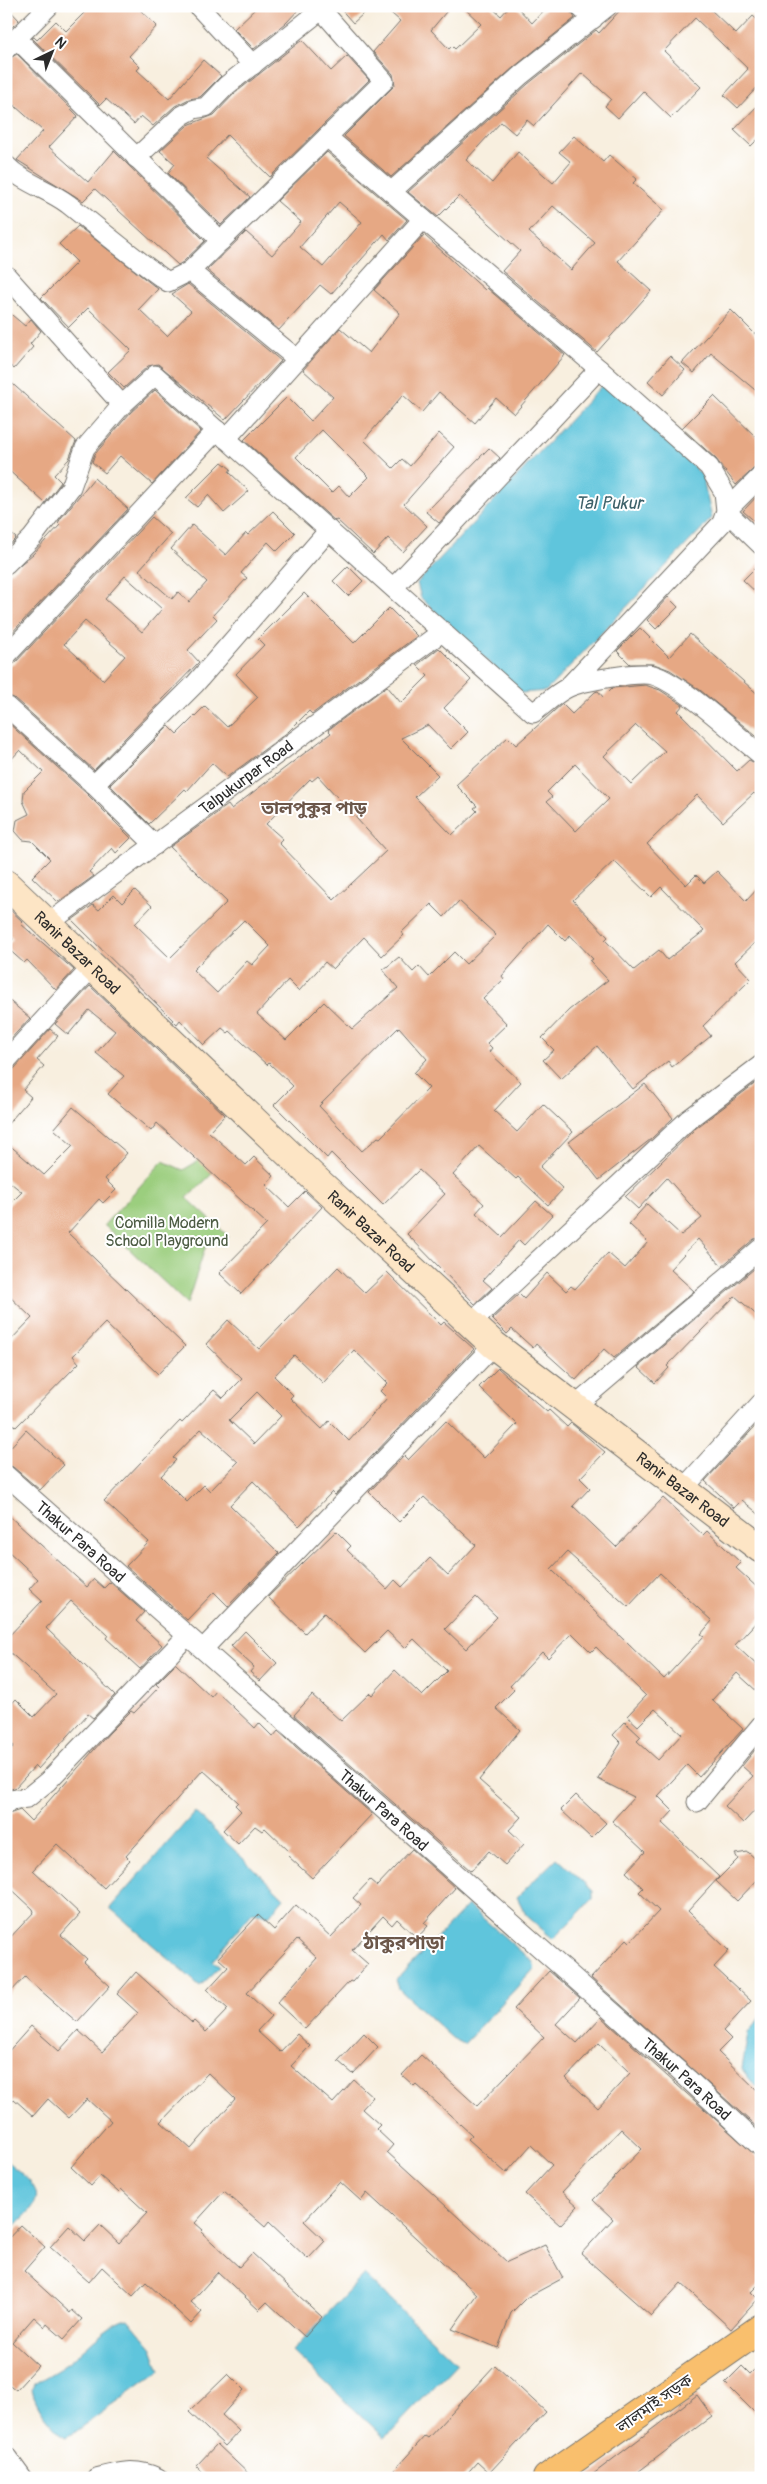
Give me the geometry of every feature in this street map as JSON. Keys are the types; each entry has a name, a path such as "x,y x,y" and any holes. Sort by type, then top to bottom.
{"main road":[{"name":"Ranir Bazar Road","path":"6,884 304,1168 494,1345 761,1549"},
{"name":"লালমাই সড়ক","path":"547,2478 761,2328"}],"street":[{"path":"49,6 11,44 136,158 221,241"},
{"path":"198,6 253,64"},
{"path":"579,6 593,19"},
{"path":"391,192 521,75 608,6"},
{"path":"6,165 20,177 67,203 91,225 168,282 190,271 384,81 320,8 226,86 206,107 194,109 181,116 136,158"},
{"path":"6,564 32,538 71,487 85,448 122,404 155,374 394,586 533,713 567,688 722,523 726,511 724,492 709,467 599,369 327,137"},
{"path":"6,656 221,434 297,359 423,219"},
{"path":"190,271 297,359"},
{"path":"6,275 122,404"},
{"path":"394,586 599,369"},
{"path":"726,511 761,476"},
{"path":"726,511 761,545"},
{"path":"94,784 195,684 329,530"},
{"name":"Talpukurpar Road","path":"49,923 443,631"},
{"path":"567,688 592,680 651,674 664,679 761,755"},
{"path":"6,706 94,784 154,845"},
{"path":"6,1061 93,966"},
{"path":"471,1323 689,1119 761,1065"},
{"path":"574,1407 757,1259"},
{"path":"202,1649 494,1345"},
{"path":"682,1490 761,1403"},
{"name":"Thakur Para Road","path":"6,1475 680,2072 761,2147"},
{"path":"8,1800 27,1798 48,1781 187,1636"},
{"path":"697,1802 761,1725"},
{"path":"6,2456 22,2478"},
{"path":"96,2478 124,2470 144,2472 158,2478"}],"green space":[{"name":"Comilla Modern School Playground","path":"200,1160 212,1174 187,1198 229,1237 206,1245 187,1304 104,1225 163,1161 183,1170"}],"water":[{"name":"Tal Pukur","path":"607,380 702,475 712,518 546,691 521,693 421,598 417,583"},
{"path":"195,1812 284,1898 269,1916 253,1912 212,1961 220,1967 200,1986 110,1908"},
{"path":"557,1858 593,1891 593,1899 553,1939 526,1915 517,1897"},
{"path":"468,1905 533,1962 535,1968 464,2044 452,2038 399,1989 396,1980"},
{"path":"761,2016 761,2087 755,2086 742,2069 748,2033"},
{"path":"6,2161 30,2182 35,2191 36,2198 34,2205 27,2214 6,2235"},
{"path":"364,2275 457,2363 385,2438 292,2351"},
{"path":"128,2319 152,2348 160,2370 74,2433 65,2437 49,2422 37,2403 32,2389 34,2384 60,2369 113,2325"}],"building":[{"path":"6,6 19,20 6,33"},
{"path":"91,6 136,6 157,26 129,56 140,67 137,70 169,99 203,60 221,76 200,97 189,99 175,106 153,126 141,116 134,124 106,99 100,105 32,38 34,37 37,40 56,21 66,31"},
{"path":"258,6 302,6 286,23 254,49 234,29"},
{"path":"338,6 372,6 353,23"},
{"path":"383,6 451,6 431,30 449,49 452,46 455,49 481,24 462,6 490,6 501,16 510,6 516,6 532,23 548,6 568,6 575,18 514,67 391,177 344,136 395,85 393,74 373,52 400,21"},
{"path":"624,6 707,6 736,34 753,16 761,23 761,83 738,108 724,95 748,69 695,18 664,51 701,87 671,118 643,91 618,118 605,106 611,99 582,73 534,126 527,120 515,134 501,122 466,160 492,183 518,152 553,183 571,162 559,152 574,136 603,162 609,155 637,179 633,183 664,210 618,261 651,291 597,352 502,271 520,251 459,196 438,217 408,192 528,84 596,30 599,33","holes":["553,206 595,243 571,270 529,232"]},
{"path":"302,40 331,71 347,56 369,80 270,177 227,135 206,158 250,197 221,225 168,173 175,164 160,151 188,125 214,115 234,94"},
{"path":"17,54 78,116 49,147 88,182 114,151 205,241 183,262 178,265 95,189 83,201 17,160 43,131 6,98 6,60"},
{"path":"761,102 761,136 751,146 734,130"},
{"path":"327,152 407,220 389,240 384,234 331,294 320,285 279,330 207,270 246,232 272,255 301,222 277,201","holes":["339,202 362,222 323,267 300,247"]},
{"path":"78,226 158,289 139,309 167,336 191,311 172,294 188,284 281,361 225,420 158,364 148,366 124,388 108,372 131,350 88,308 69,327 41,298 77,262 59,244"},
{"path":"424,235 485,290 487,288 565,355 514,414 496,398 475,423 439,392 422,412 403,395 364,440 393,468 402,459 410,466 439,433 454,447 404,504 427,526 403,552 388,538 373,554 337,520 335,521 244,440 287,397 311,421 333,397 303,370 340,328 369,353 400,313 374,290","holes":["322,430 369,477 349,497 339,486 332,493 296,457"]},
{"path":"6,310 25,326 31,319 41,331 30,344 33,347 14,369 6,362"},
{"path":"731,310 761,340 761,395 711,353 694,373 682,363"},
{"path":"670,356 685,370 663,395 648,381"},
{"path":"6,378 76,441 69,459 54,475 61,482 45,503 6,468"},
{"path":"155,390 201,431 152,484 120,456 105,473 92,462 95,454 130,413"},
{"path":"714,396 761,442 761,462 736,485 716,459 682,428"},
{"path":"489,448 500,458 439,523 426,512"},
{"path":"222,462 231,469 229,472 249,491 224,513 208,495 197,507 186,498"},
{"path":"94,478 128,509 6,639 6,576 33,554 60,525 58,523 61,518"},
{"path":"761,492 761,527 743,511"},
{"path":"273,511 295,533 277,551 268,542 241,573 247,578 213,615 217,619 188,650 199,662 94,770 14,698 6,695 6,667 14,664 152,517 171,534 139,570 172,599 178,592 189,602 207,582 171,549 192,525 226,555 246,533 248,535","holes":["125,576 162,609 142,632 105,599","85,621 125,656 103,680 64,644"]},
{"path":"6,529 16,538 6,548"},
{"path":"761,562 761,597 743,580"},
{"path":"348,566 363,581 348,596 333,581"},
{"path":"304,593 354,643 389,608 417,636 312,714 309,711 288,732 227,777 212,763 187,791 185,789 149,824 110,785 169,726 177,734 205,706 227,727 258,697 236,674 264,645 258,639"},
{"path":"668,597 678,607 656,629 647,620"},
{"path":"640,628 669,657 690,634 761,697 761,740 700,690 670,670 654,664 630,664 617,651"},
{"path":"439,648 471,680 444,708 468,732 451,749 428,725 401,738 438,775 415,797 452,835 477,811 474,808 477,806 456,785 508,737 516,745 562,704 572,714 598,691 603,697 612,688 645,685 660,690 683,705 678,711 737,771 749,760 761,766 761,800 754,793 723,822 697,795 647,844 686,885 696,875 704,883 717,871 746,901 761,885 761,937 735,962 751,979 703,1026 711,1036 672,1067 668,1061 633,1089 597,1046 561,1079 543,1060 554,1050 542,1038 569,1010 608,980 590,961 593,959 570,935 565,941 548,924 502,976 504,979 483,999 507,1024 487,1043 492,1048 489,1052 521,1082 494,1111 517,1132 543,1104 573,1132 540,1167 563,1189 548,1205 518,1177 516,1179 479,1146 453,1175 484,1204 476,1213 502,1237 536,1201 552,1215 524,1245 519,1240 483,1280 492,1288 475,1304 407,1234 445,1194 419,1170 383,1205 331,1153 327,1158 274,1105 293,1086 269,1063 267,1065 230,1031 228,1033 222,1028 204,1045 180,1020 177,1024 72,920 93,905 99,910 114,895 122,903 135,890 152,906 135,924 170,958 227,902 170,847 228,805 231,809 331,733 328,730 387,686 401,703 428,676 417,665","holes":["636,725 665,751 631,784 604,756","575,764 609,799 576,831 547,801 552,797 547,792","318,776 386,851 334,900 279,843 283,839 266,824 310,779 312,781","614,861 651,897 661,887 704,931 667,960 659,950 634,970 605,940 608,937 573,900","459,901 496,935 466,964 454,952 429,977 419,966 413,972 399,957 383,970 398,988 352,1029 324,1002 286,1040 257,1014 288,980 299,991 325,962 333,969 364,937 382,956 404,935 401,933 431,904 444,917","244,920 270,946 252,965 247,961 217,993 193,970","399,1027 427,1059 414,1073 429,1088 380,1138 378,1137 362,1151 319,1106"]},
{"path":"6,721 86,793 131,838 116,853 112,848 89,872 94,876 58,902 32,877 50,859 32,841 23,840 15,831 17,820 29,814 23,801 24,791 43,772 20,750 6,765"},
{"path":"6,906 23,922 21,924 74,970 56,990 27,960 24,963 6,947 13,939 10,936 6,941"},
{"path":"90,986 225,1115 209,1132 246,1165 254,1157 274,1176 266,1185 289,1207 305,1191 322,1207 241,1294 219,1273 267,1224 157,1123 151,1131 108,1094 124,1076 96,1053 115,1031 89,1010 68,1035 55,1024"},
{"path":"6,998 30,1018 6,1044"},
{"path":"50,1029 58,1036 37,1060 44,1066 23,1090 31,1097 6,1126 6,1072 14,1069"},
{"path":"761,1079 761,1237 754,1239 722,1266 698,1239 670,1269 694,1291 614,1358 604,1349 576,1380 536,1344 533,1348 512,1329 507,1334 492,1319 519,1294 524,1299 547,1273 566,1291 571,1286 575,1289 608,1253 625,1268 648,1242 629,1224 647,1204 681,1235 702,1218 667,1178 638,1209 625,1197 696,1128"},
{"path":"645,1084 673,1118 651,1139 599,1180 569,1142"},
{"path":"73,1107 127,1153 105,1179 116,1190 103,1203 99,1199 68,1233 185,1346 158,1374 105,1323 73,1356 79,1363 16,1427 6,1418 6,1345 32,1318 6,1293 6,1208 22,1192 6,1179 6,1142 44,1175 73,1146 54,1129"},
{"path":"761,1263 761,1319 735,1296 667,1366 669,1368 655,1383 638,1367"},
{"path":"338,1267 365,1293 387,1272 441,1325 444,1322 474,1349 335,1495 332,1492 299,1526 253,1481 230,1505 279,1553 228,1606 214,1592 187,1620 126,1566 149,1542 104,1501 180,1421 182,1423 214,1390 223,1398 242,1379 206,1344 228,1320 259,1349","holes":["354,1350 388,1383 380,1391 387,1398 349,1441 329,1421 322,1429 290,1398 293,1395 274,1376 294,1355 323,1383","257,1392 281,1416 254,1444 229,1420","201,1429 238,1462 210,1491 204,1485 187,1502 161,1476 176,1460 173,1458"]},
{"path":"498,1368 547,1412 549,1410 567,1427 571,1423 605,1452 580,1478 590,1488 573,1506 616,1547 663,1498 703,1535 707,1531 741,1563 736,1568 761,1591 761,1617 735,1645 761,1669 761,1695 737,1673 712,1700 743,1729 699,1777 687,1765 658,1796 673,1811 662,1823 719,1877 688,1911 729,1951 714,1967 751,2001 723,2031 731,2039 718,2052 761,2094 760,2130 591,1978 627,1939 630,1942 659,1911 639,1892 643,1888 626,1872 645,1852 612,1821 634,1797 598,1779 621,1743 613,1735 625,1722 641,1737 637,1741 658,1760 682,1734 655,1709 638,1726 627,1716 646,1696 596,1647 591,1652 572,1633 548,1658 542,1652 510,1686 514,1690 496,1708 520,1730 479,1780 521,1817 509,1830 524,1844 505,1865 489,1851 471,1871 294,1715 312,1695 341,1721 370,1693 372,1695 395,1670 422,1696 447,1671 414,1639 405,1648 387,1631 365,1653 324,1613 305,1633 268,1597 336,1531 351,1546 347,1550 387,1589 395,1580 402,1587 430,1558 448,1575 476,1545 424,1497 399,1522 369,1492 404,1456 408,1460 446,1421 484,1458 517,1424 479,1387","holes":["567,1552 628,1607 660,1573 712,1621 701,1634 704,1636 664,1679 551,1569","476,1597 497,1617 466,1649 445,1629"]},
{"path":"761,1420 761,1516 742,1500 734,1508 705,1481"},
{"path":"26,1430 64,1465 40,1490 13,1467 6,1464 6,1452"},
{"path":"6,1513 87,1587 94,1579 104,1588 110,1582 144,1612 136,1621 162,1645 140,1669 106,1638 108,1635 71,1601 46,1628 115,1695 93,1718 88,1714 38,1769 35,1766 15,1788 6,1790 6,1754 14,1746 6,1739 6,1710 16,1699 34,1717 56,1694 6,1649 6,1639 42,1601 29,1589 38,1579 6,1549"},
{"path":"245,1631 277,1663 260,1681 250,1672 254,1667 231,1646"},
{"path":"176,1664 211,1697 216,1691 255,1728 259,1723 273,1737 278,1731 372,1814 312,1878 288,1856 291,1853 265,1828 262,1831 255,1826 238,1844 223,1830 241,1811 235,1805 238,1802 203,1770 126,1856 130,1860 104,1888 57,1844 33,1870 80,1914 61,1935 87,1959 84,1962 110,1986 77,2022 25,1977 6,1997 6,1942 34,1912 6,1884 6,1815 20,1810 31,1821 109,1733 131,1711 134,1713 159,1687 156,1684"},
{"path":"759,1745 761,1804 743,1823 725,1806 753,1776 742,1766"},
{"path":"576,1795 606,1823 591,1838 561,1810"},
{"path":"412,1849 455,1888 424,1923 428,1926 417,1938 397,1919 392,1925 383,1916 352,1950 368,1964 305,2029 277,2003 317,1958 297,1939 247,1993 271,2016 257,2031 280,2052 297,2034 310,2046 291,2066 333,2103 354,2080 373,2097 362,2109 380,2125 376,2129 393,2145 387,2152 507,2262 545,2245 563,2278 526,2298 511,2313 498,2348 452,2329 477,2294 367,2193 361,2201 340,2182 304,2221 325,2241 308,2259 269,2222 265,2227 224,2191 195,2223 203,2230 201,2232 239,2267 252,2253 322,2317 305,2337 267,2302 259,2310 218,2272 191,2302 202,2312 191,2324 146,2282 133,2296 102,2267 89,2282 50,2247 69,2226 85,2241 100,2225 119,2243 147,2213 121,2189 118,2192 100,2176 91,2186 71,2167 111,2121 87,2099 69,2118 48,2099 33,2116 14,2099 6,2107 6,2054 31,2026 59,2051 78,2030 102,2052 138,2013 117,1994 136,1972 192,2023 194,2021 206,2032 228,2009 207,1990 228,1967 218,1958 258,1915 274,1930 296,1905 331,1937 361,1905 353,1898 370,1880 377,1886","holes":["208,2073 235,2099 191,2149 161,2122"]},
{"path":"748,1852 761,1864 761,1876 737,1901 716,1881 738,1859 735,1854"},
{"path":"549,1971 580,1998 556,2024 577,2043 601,2017 761,2160 761,2282 751,2292 758,2299 731,2329 681,2283 651,2316 581,2254 613,2219 593,2200 642,2149 621,2129 562,2192 578,2206 560,2225 525,2194 552,2165 531,2145 506,2173 468,2139 472,2135 416,2084 414,2086 402,2075 421,2055 477,2106 544,2037 514,2009","holes":["599,2043 630,2073 598,2108 566,2078"]},
{"path":"364,2033 378,2047 353,2074 338,2061"},
{"path":"21,2225 45,2247 24,2271 70,2313 72,2310 82,2319 64,2339 47,2324 45,2327 34,2317 12,2342 38,2366 16,2390 6,2382 6,2241"},
{"path":"761,2363 761,2419 725,2383 742,2366 750,2374"},
{"path":"495,2365 546,2412 489,2473 477,2462 463,2478 387,2478 425,2436 428,2438"},
{"path":"228,2374 244,2390 222,2415 239,2431 225,2446 189,2412"},
{"path":"697,2395 712,2416 630,2478 588,2478"},
{"path":"217,2444 253,2478 209,2478 196,2466"}],"district":[{"name":"তালপুকুর পাড়","path":"314,808"},
{"name":"ঠাকুরপাড়া","path":"404,1942"}]}
